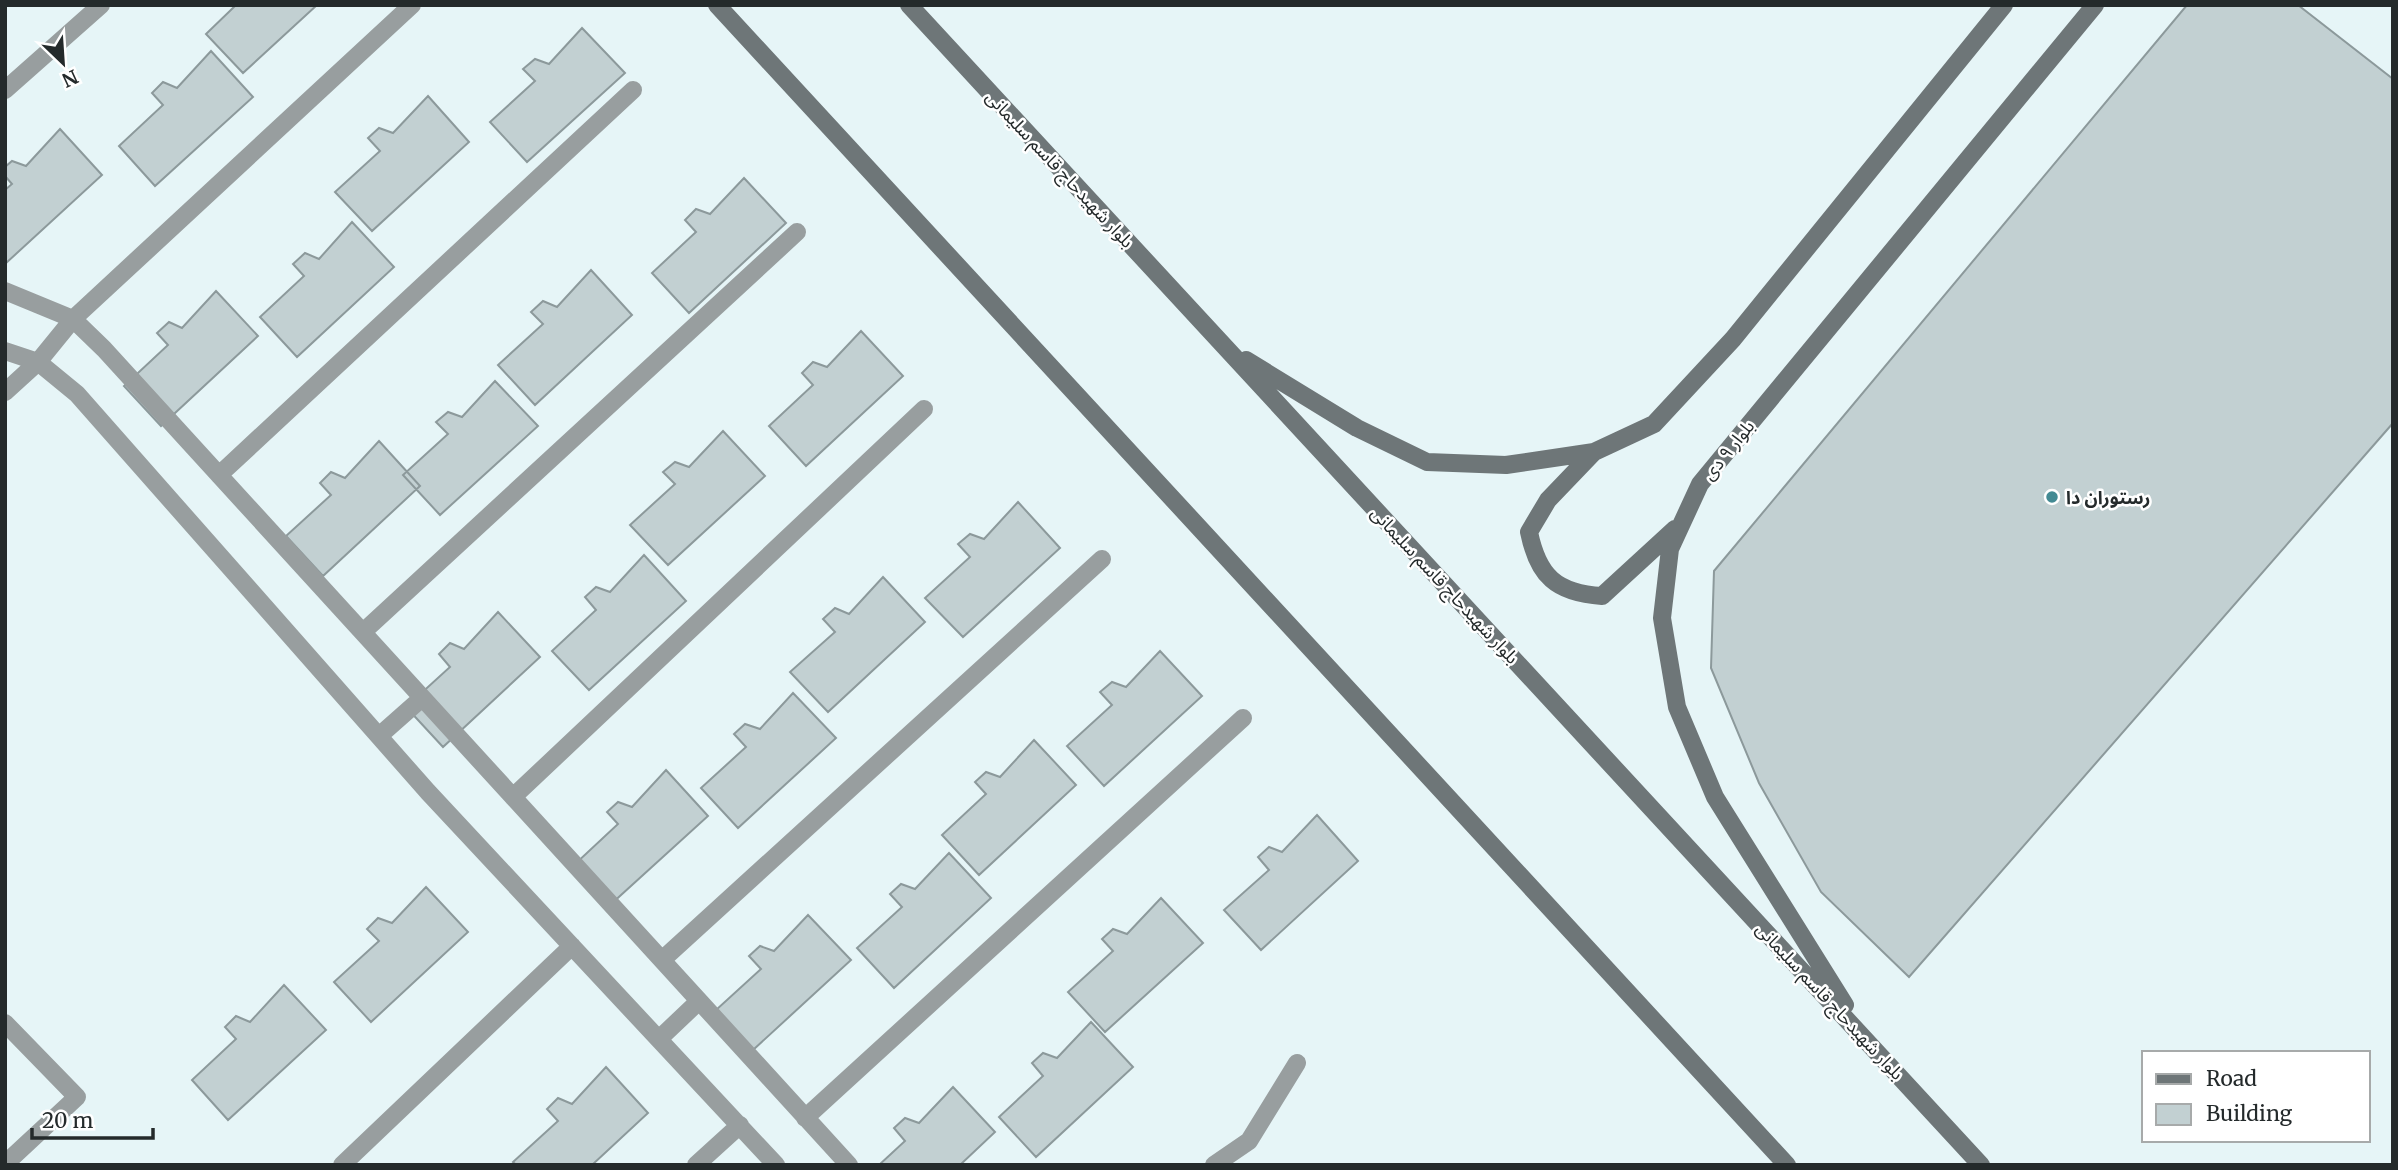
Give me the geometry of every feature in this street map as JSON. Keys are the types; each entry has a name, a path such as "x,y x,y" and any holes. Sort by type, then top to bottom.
{"main road":[{"path":"717,5 1787,1165"},
{"name":"بلوار شهیدحاج قاسم سلیمانی","path":"909,5 1981,1165"},
{"path":"1226,348 1357,428 1427,462 1506,465 1594,452 1654,424 1733,338 2004,5"},
{"name":"بلوار ۹ دی","path":"1867,1041 1715,797 1677,707 1662,618 1670,550 1700,484 2095,5"},
{"path":"1594,452 1548,500 1529,532 1534,557 1549,578 1578,594 1602,596 1683,522"}],"street":[{"path":"5,90 101,5"},
{"path":"5,392 38,362 73,319 412,5"},
{"path":"219,475 633,90"},
{"path":"363,632 797,232"},
{"path":"5,291 73,319 104,349 849,1165"},
{"path":"5,351 38,362 77,394 428,792 776,1165"},
{"path":"513,797 924,409"},
{"path":"662,960 1102,559"},
{"path":"379,736 422,698"},
{"path":"806,1118 1243,718"},
{"path":"342,1165 572,946"},
{"path":"659,1039 699,1001"},
{"path":"5,1023 77,1097 5,1164"},
{"path":"1214,1165 1249,1141 1297,1063"},
{"path":"696,1165 740,1125"}],"building":[{"path":"236,5 317,5 243,73 206,34"},
{"name":"رستوران دا","path":"2187,5 2298,5 2393,79 2393,423 1909,977 1821,892 1759,783 1711,668 1714,571"},
{"path":"582,28 625,73 527,162 490,122 535,81 523,69 535,59 549,64"},
{"path":"211,51 253,97 155,186 119,146 163,105 152,93 163,82 177,88"},
{"path":"428,96 469,142 372,231 335,192 380,151 368,138 379,128 393,133"},
{"path":"60,129 102,175 5,264 5,190 12,184 5,176 5,167 12,161 26,166"},
{"path":"744,178 786,223 689,313 652,273 696,232 685,220 696,209 710,214"},
{"path":"352,222 394,267 297,357 260,317 304,276 293,264 305,253 319,259"},
{"path":"591,270 632,315 535,405 498,365 543,324 531,312 543,301 557,307"},
{"path":"216,291 258,336 161,426 124,386 168,345 157,333 169,322 182,328"},
{"path":"861,331 903,376 806,466 769,426 813,385 802,373 813,362 827,367"},
{"path":"495,381 538,426 440,515 403,475 448,434 436,422 448,412 462,417"},
{"path":"723,431 765,476 668,565 630,525 675,484 663,472 675,462 689,467"},
{"path":"379,441 420,486 323,576 286,536 331,495 320,483 331,472 345,478"},
{"path":"1018,502 1060,548 963,637 925,598 970,557 958,544 970,534 984,539"},
{"path":"644,555 686,601 589,690 552,651 596,610 585,597 596,587 610,592"},
{"path":"883,577 925,622 828,712 790,672 835,632 823,619 835,608 849,614"},
{"path":"498,612 540,657 443,747 406,707 450,667 439,654 450,643 464,649"},
{"path":"1160,651 1202,696 1104,786 1067,746 1112,705 1100,692 1112,682 1126,687"},
{"path":"793,693 836,738 738,828 701,788 746,747 734,734 745,724 760,729"},
{"path":"1034,740 1076,785 979,875 942,835 986,794 975,782 986,772 1000,777"},
{"path":"666,770 708,816 610,905 574,865 618,824 607,812 618,802 632,807"},
{"path":"1317,815 1358,861 1261,950 1224,910 1269,870 1258,857 1269,847 1282,852"},
{"path":"949,853 991,898 894,988 857,948 902,907 890,894 901,884 915,889"},
{"path":"426,887 468,932 371,1022 334,982 379,941 367,929 378,918 392,923"},
{"path":"1161,898 1203,943 1105,1032 1068,992 1113,951 1102,939 1113,929 1127,934"},
{"path":"808,915 851,960 753,1050 716,1010 761,969 749,956 760,946 774,951"},
{"path":"284,985 326,1030 228,1120 192,1080 236,1039 225,1027 236,1016 250,1022"},
{"path":"1091,1022 1133,1067 1036,1157 999,1117 1043,1076 1032,1063 1043,1053 1057,1058"},
{"path":"606,1067 648,1113 592,1165 516,1165 513,1162 558,1121 547,1109 558,1098 572,1104"},
{"path":"953,1087 995,1132 960,1165 879,1165 905,1141 894,1128 905,1118 919,1123"}],"place":[{"name":"رستوران دا","path":"2052,497"}]}
